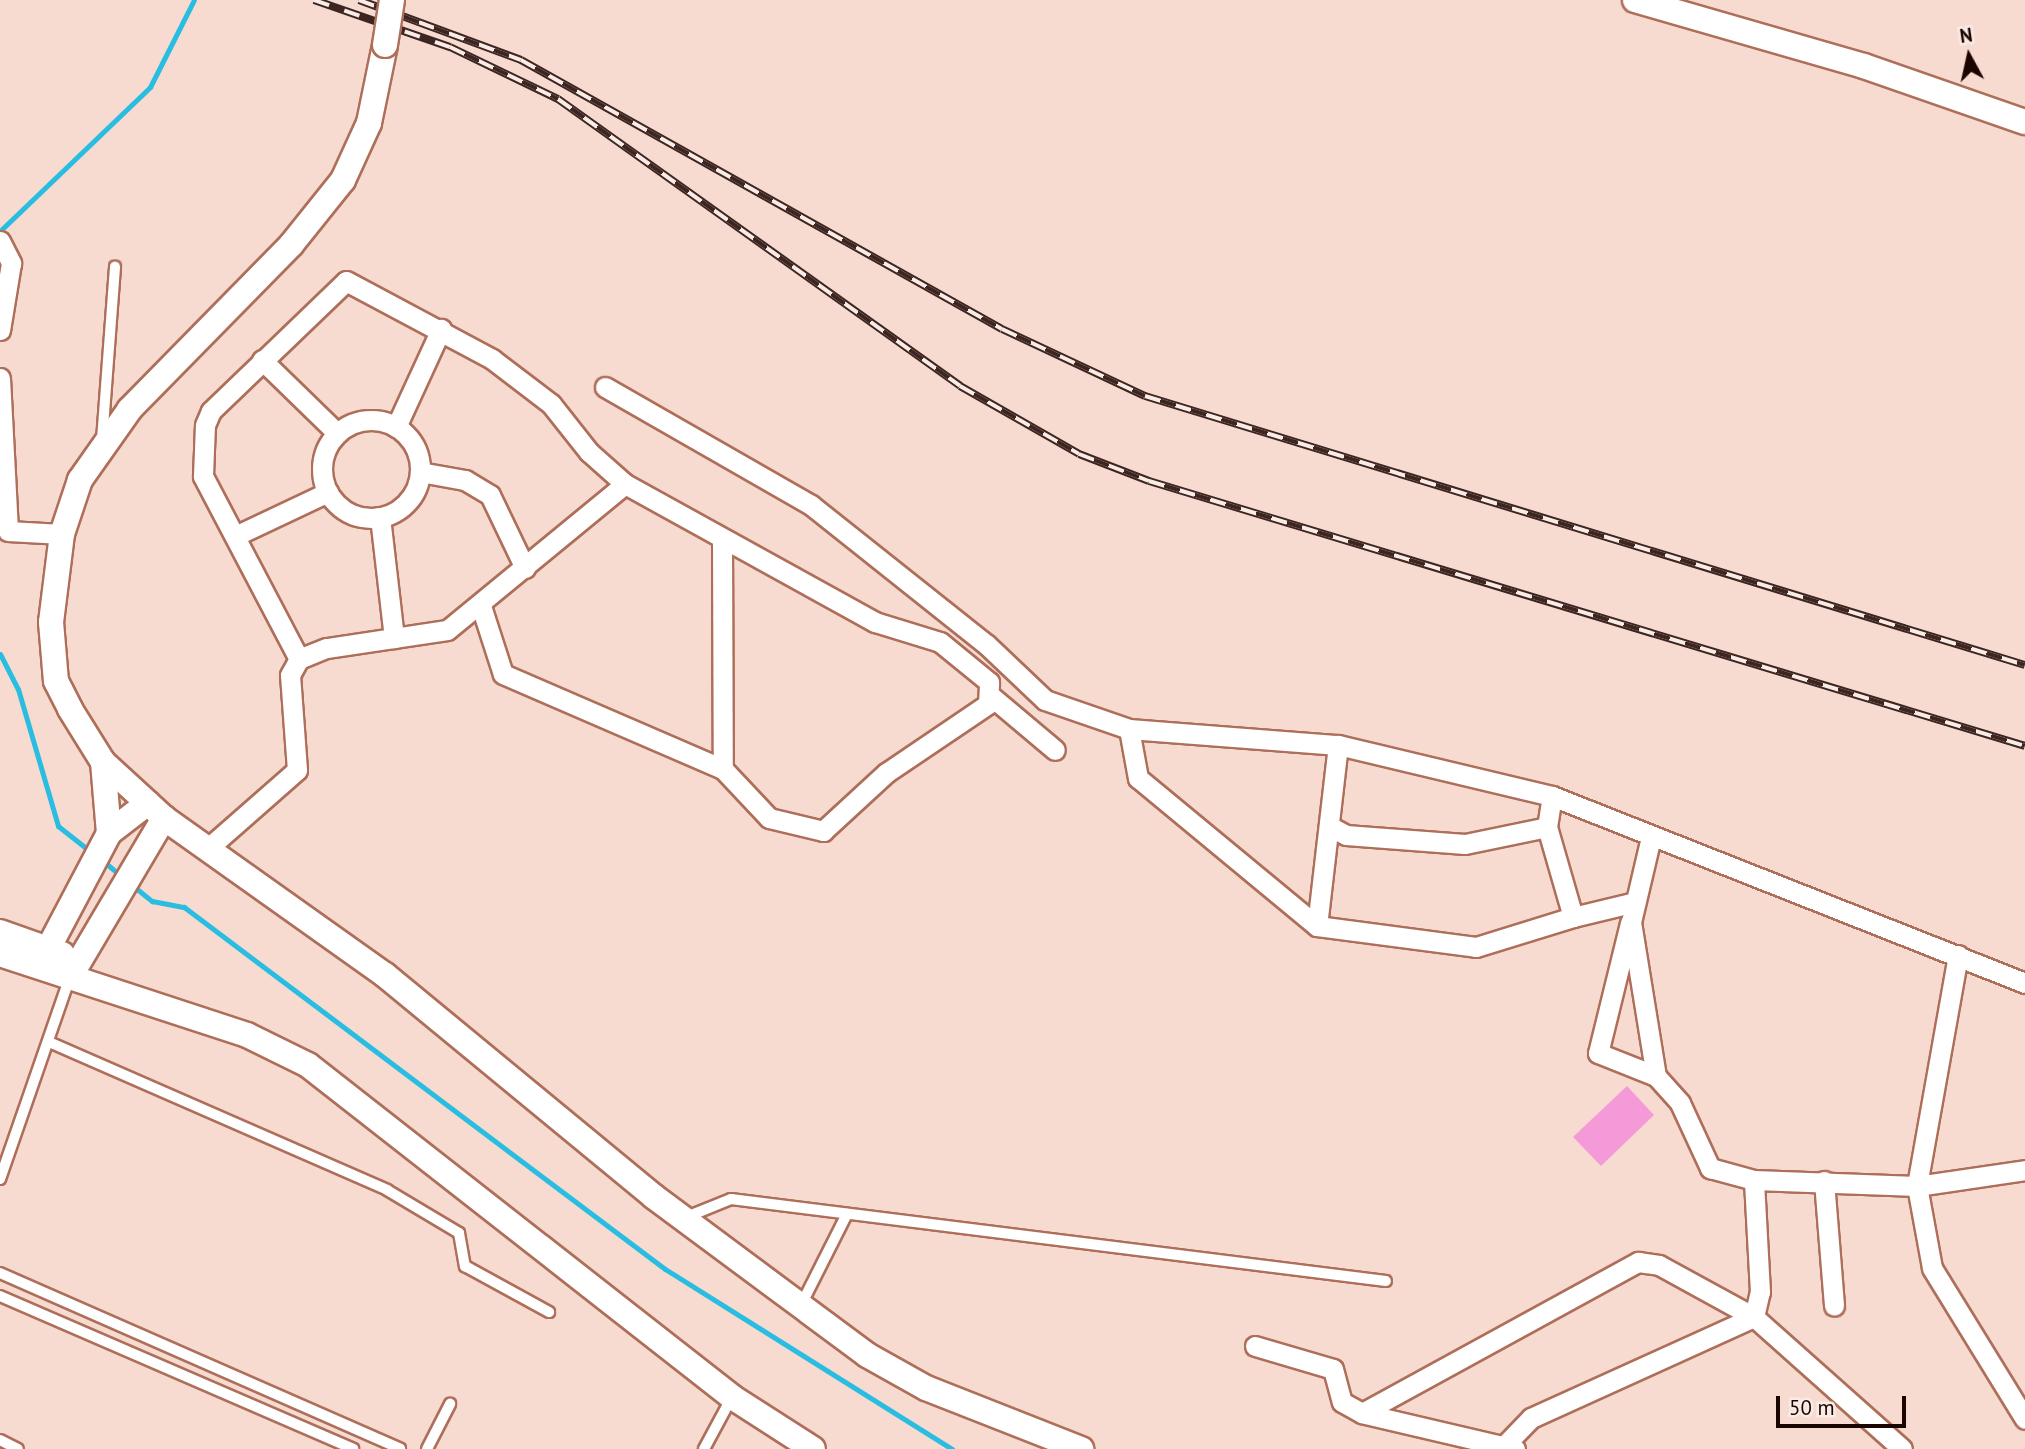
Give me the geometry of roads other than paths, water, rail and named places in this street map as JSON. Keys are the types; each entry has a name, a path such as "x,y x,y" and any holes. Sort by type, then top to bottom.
{"street":[{"path":"392,0 369,123 335,192 103,444 80,480 62,534 51,622 56,681 103,762 156,811 206,850 385,975 684,1218 801,1306 926,1388 1081,1449"},
{"path":"1635,0 1864,66 2025,122"},
{"path":"0,330 11,263 3,242"},
{"path":"299,659 203,476 201,442 211,411 346,281 441,329 551,404 589,452 625,484 875,622 940,642 989,682 992,697 1055,750"},
{"path":"396,426 441,329"},
{"path":"262,360 337,433"},
{"path":"0,378 4,530 62,534"},
{"path":"605,387 811,505 986,644 1045,700 1129,729 1338,745 1552,796 2025,983"},
{"path":"366,420 396,426 413,444 420,472 409,500 380,517 356,515 328,492 323,461 337,433 366,420"},
{"path":"420,472 465,480 490,495 526,568"},
{"path":"206,850 297,770 290,675 299,659 394,638 447,630 481,606 625,484"},
{"path":"235,536 328,492"},
{"path":"380,517 394,638"},
{"path":"722,539 723,769"},
{"path":"481,606 503,674 723,769 769,818 829,830 886,773 963,726 992,697"},
{"path":"1129,729 1138,778 1317,926 1476,947 1573,917 1635,902"},
{"path":"1317,926 1338,745"},
{"path":"43,957 106,838 103,762"},
{"path":"1552,796 1547,827 1573,917"},
{"path":"106,838 156,811"},
{"path":"74,968 98,922 139,857 156,811"},
{"path":"1329,826 1346,835 1453,844 1547,827"},
{"path":"1651,837 1598,1053 1657,1076 1680,1103 1710,1168 1754,1180 1917,1186 2025,1170"},
{"path":"1631,922 1657,1076"},
{"path":"0,932 43,957 247,1035 308,1065 732,1397 813,1449"},
{"path":"0,954 43,957"},
{"path":"1958,955 1917,1186 1932,1268 2025,1419"},
{"path":"1754,1180 1760,1292 1754,1317"},
{"path":"1824,1181 1834,1306"},
{"path":"1362,1413 1638,1262 1659,1265 1754,1317 1902,1449"},
{"path":"1255,1346 1333,1369 1342,1402 1362,1413 1506,1448 1531,1418 1754,1317"}],"lane":[{"path":"103,444 116,266"},
{"path":"0,1180 74,968"},
{"path":"49,1042 387,1190 459,1233 465,1266 549,1312"},
{"path":"684,1218 731,1199 1385,1281"},
{"path":"801,1306 847,1214"},
{"path":"0,1273 400,1449"},
{"path":"0,1296 353,1449"},
{"path":"704,1449 732,1397"},
{"path":"427,1449 450,1404"},
{"path":"0,1440 18,1449"}],"waterway":[{"path":"0,231 150,87 194,0"},
{"path":"0,654 18,689 58,826 91,852"},
{"path":"102,860 121,876"},
{"path":"132,885 152,901 184,907 665,1269 952,1449"}],"railway":[{"path":"314,0 450,47 558,99 960,386 1079,454 1149,481 2025,746"},
{"path":"359,0 521,60 1002,329 1145,396 2025,665"}]}
